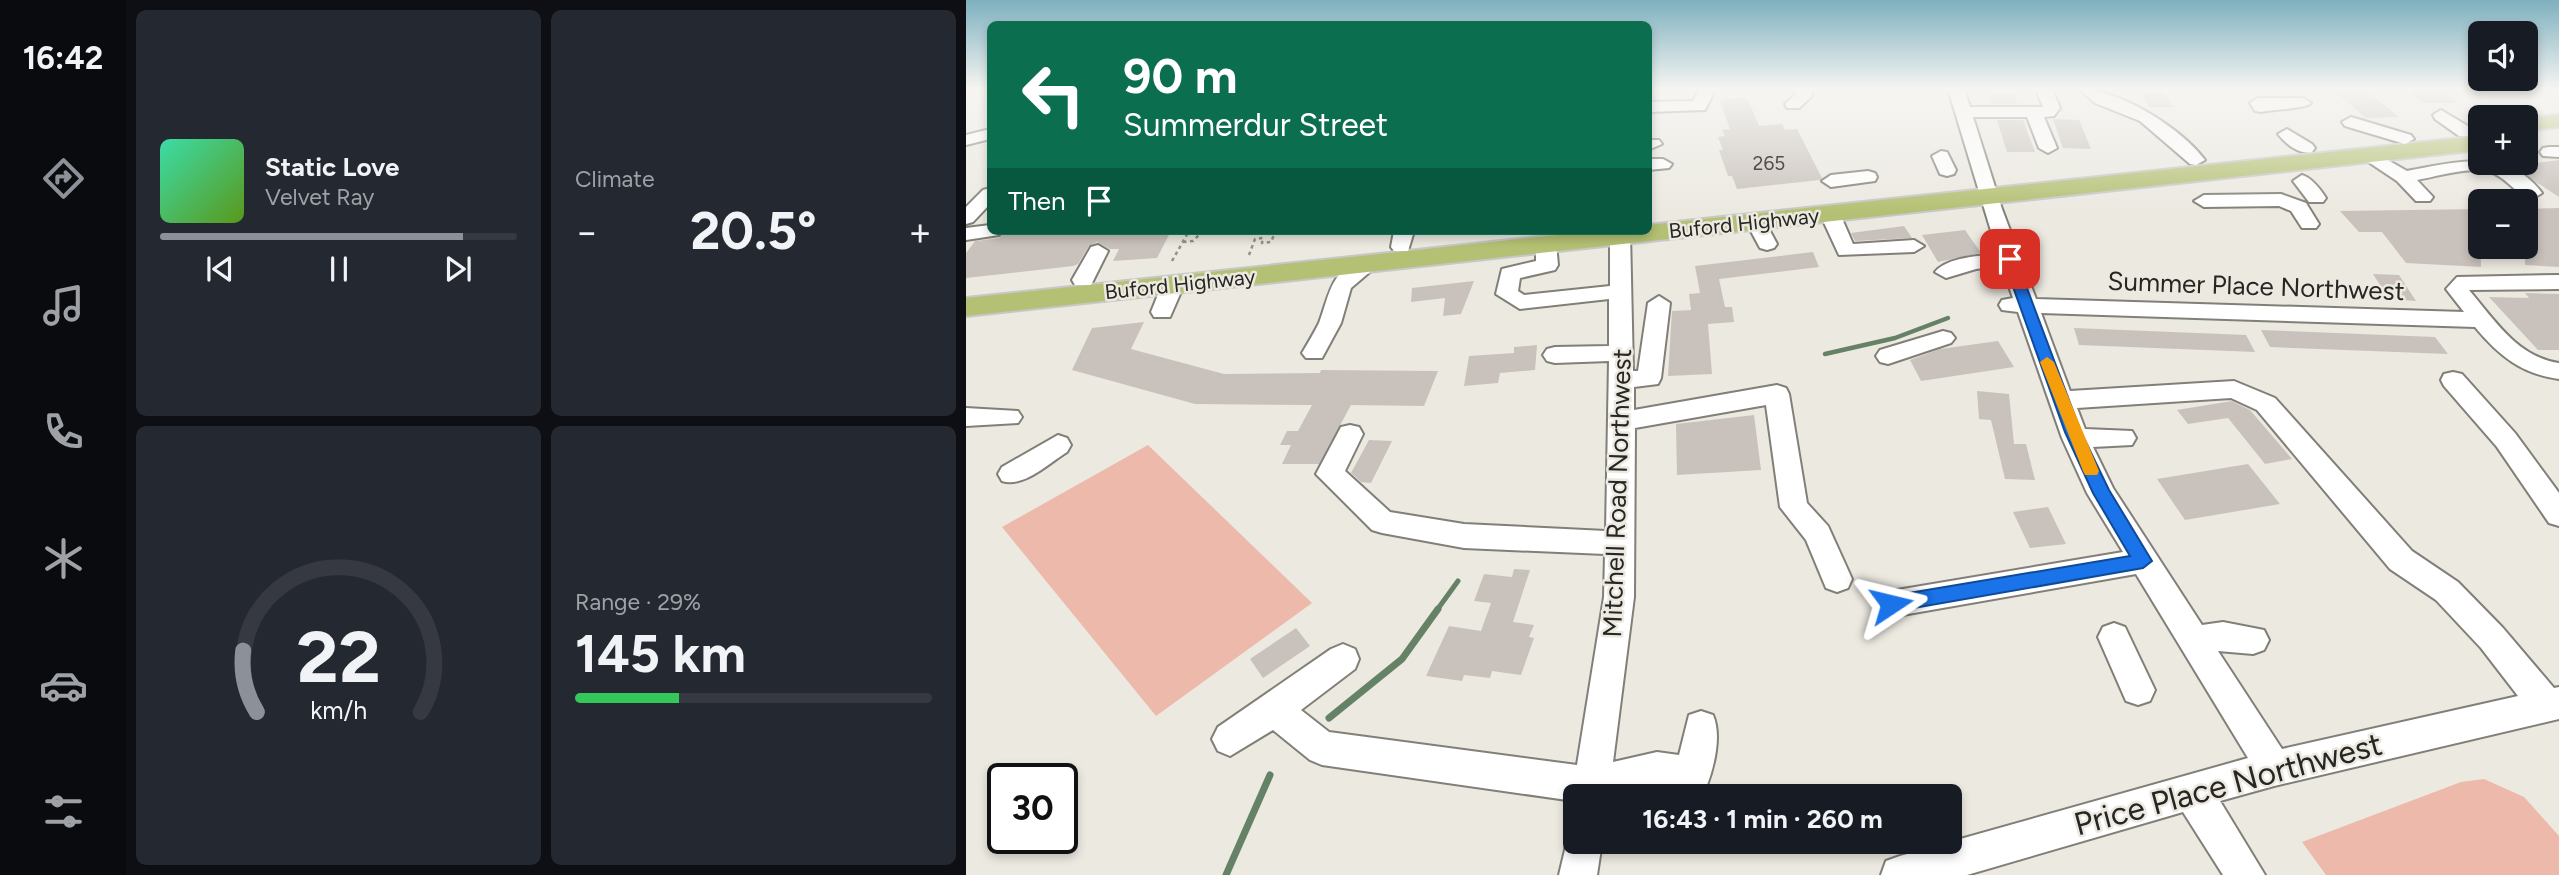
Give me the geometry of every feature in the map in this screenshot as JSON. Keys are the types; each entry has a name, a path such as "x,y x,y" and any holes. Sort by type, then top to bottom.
{"main road":[{"name":"Buford Highway","path":"1646,235 1699,237 1761,233 1830,214 2196,160 2373,140 2468,135"},
{"name":"Buford Highway","path":"1652,219 2235,169 2373,140"},
{"path":"2538,142 2556,146"},
{"name":"Buford Highway","path":"966,293 1403,239 1512,235"},
{"name":"Buford Highway","path":"966,307 1173,273 1316,270 1367,265 1533,235"}],"street":[{"path":"1968,130 2010,259 2018,306 2101,493 2274,768"},
{"path":"2041,130 2048,148"},
{"path":"2160,130 2196,160"},
{"path":"2287,134 2306,148"},
{"path":"966,140 987,135"},
{"path":"2373,140 2423,197"},
{"path":"2404,177 2467,165 2502,169 2527,189"},
{"path":"2235,169 2261,200"},
{"path":"1831,181 1868,177"},
{"path":"2302,181 2316,198"},
{"path":"966,218 987,197"},
{"path":"2204,201 2281,200 2299,207 2309,224"},
{"path":"1830,214 1846,251 1914,246"},
{"path":"966,234 987,232"},
{"path":"1539,235 1547,265 1510,274 1507,295 1520,302 1667,302 1649,378 1622,367 1555,355"},
{"name":"Mitchell Road Northwest","path":"1592,784 1619,597 1622,421 1620,235"},
{"path":"1083,280 1098,251"},
{"path":"1946,272 1973,263 2010,259"},
{"path":"1314,353 1330,322 1336,291 1348,278 1367,265"},
{"path":"1316,270 1336,291"},
{"path":"1162,312 1173,273"},
{"path":"2559,282 2465,282 2457,289 2520,361 2541,371 2559,371"},
{"name":"Summer Place Northwest","path":"2018,306 2484,320"},
{"path":"1888,356 1943,338"},
{"path":"2453,380 2506,440 2559,515"},
{"path":"2061,400 2234,389 2266,404 2401,560 2447,591 2553,705"},
{"path":"1622,421 1777,394 1794,507 1818,534 1837,579"},
{"path":"966,417 1009,417"},
{"path":"1350,434 1331,474 1382,522 1464,536 1620,543"},
{"path":"2076,438 2123,438"},
{"path":"1012,474 1058,445"},
{"path":"1891,604 2143,561"},
{"path":"2192,641 2223,636 2253,640"},
{"path":"2114,637 2138,690"},
{"path":"1230,739 1343,659"},
{"name":"Price Place Northwest","path":"1900,875 2274,768 2553,705"},
{"path":"1274,710 1322,748 1563,787"},
{"path":"1613,784 1657,770 1693,775 1701,727"},
{"path":"2191,791 2246,875"},
{"path":"1578,875 1581,854"}],"path":[{"path":"1173,273 1181,243 1186,235"},
{"path":"1181,243 1193,241 1199,235"},
{"path":"1249,255 1255,239 1263,238 1262,243 1271,242 1274,235"}],"shaded area":[{"path":"1148,445 1312,603 1156,716 1002,527"},
{"path":"2484,779 2524,797 2559,836 2559,875 2326,875 2302,842 2461,782"}],"building":[{"path":"1722,130 1797,130 1822,178 1737,189 1732,176 1728,176 1719,150 1723,150 1718,137 1725,136"},
{"path":"2000,130 2027,130 2035,152 2007,152"},
{"path":"2057,130 2083,130 2091,149 2063,148"},
{"path":"2559,160 2559,197 2527,175 2538,175 2538,163"},
{"path":"2559,208 2559,267 2525,265 2525,259 2538,259 2538,209"},
{"path":"2468,209 2468,259 2481,259 2481,267 2406,263 2382,232 2359,232 2340,211"},
{"path":"1904,226 1912,238 1855,241 1851,233"},
{"path":"1965,230 1981,253 1938,262 1922,235"},
{"path":"1002,235 1169,235 1157,258 1113,261 1119,249 1110,249 1097,242 1089,246 1078,264 1073,266 966,278 966,253 975,241 999,238"},
{"path":"1813,252 1819,267 1719,279 1725,307 1732,307 1734,322 1708,324 1712,374 1668,376 1672,311 1691,310 1689,294 1700,293 1695,266"},
{"path":"2373,274 2399,275 2416,301 2389,299"},
{"path":"1474,281 1461,314 1443,316 1445,298 1411,302 1412,288"},
{"path":"2525,293 2559,294 2559,350 2538,350 2489,297 2529,298"},
{"path":"1144,322 1131,349 1224,374 1320,373 1321,370 1438,371 1424,406 1351,405 1319,464 1282,464 1291,445 1280,445 1287,431 1298,431 1312,405 1195,404 1072,370 1092,328"},
{"path":"2074,328 2246,335 2255,352 2079,345"},
{"path":"2261,330 2435,337 2448,354 2270,347"},
{"path":"1998,341 2014,367 1921,381 1910,360 1940,349"},
{"path":"1537,345 1535,370 1500,373 1498,383 1464,386 1469,356 1514,353 1514,347"},
{"path":"1977,391 2009,394 2014,444 2026,444 2035,480 2005,479 1991,420 1979,419"},
{"path":"2232,401 2250,410 2292,459 2265,464 2228,418 2188,424 2177,410"},
{"path":"1754,415 1761,470 1677,475 1676,424"},
{"path":"1369,440 1392,441 1371,483 1361,482 1351,473"},
{"path":"2248,464 2280,504 2185,520 2157,479"},
{"path":"2048,507 2066,544 2030,548 2013,512"},
{"path":"1514,569 1530,570 1513,622 1534,625 1529,637 1534,638 1521,675 1492,671 1490,678 1464,675 1462,681 1426,676 1449,626 1481,631 1491,603 1474,601 1484,574 1512,577"},
{"path":"1296,628 1310,646 1263,678 1250,659"}],"waterway":[{"path":"1825,354 1895,338 1948,318"},
{"path":"1437,610 1458,581"},
{"path":"1329,718 1402,659 1438,609"},
{"path":"1226,875 1270,775"}],"slow traffic":[{"path":"2047,362 2091,471"}],"route":[{"path":"1891,604 2143,561 2101,493 2073,432 2010,259"}]}
